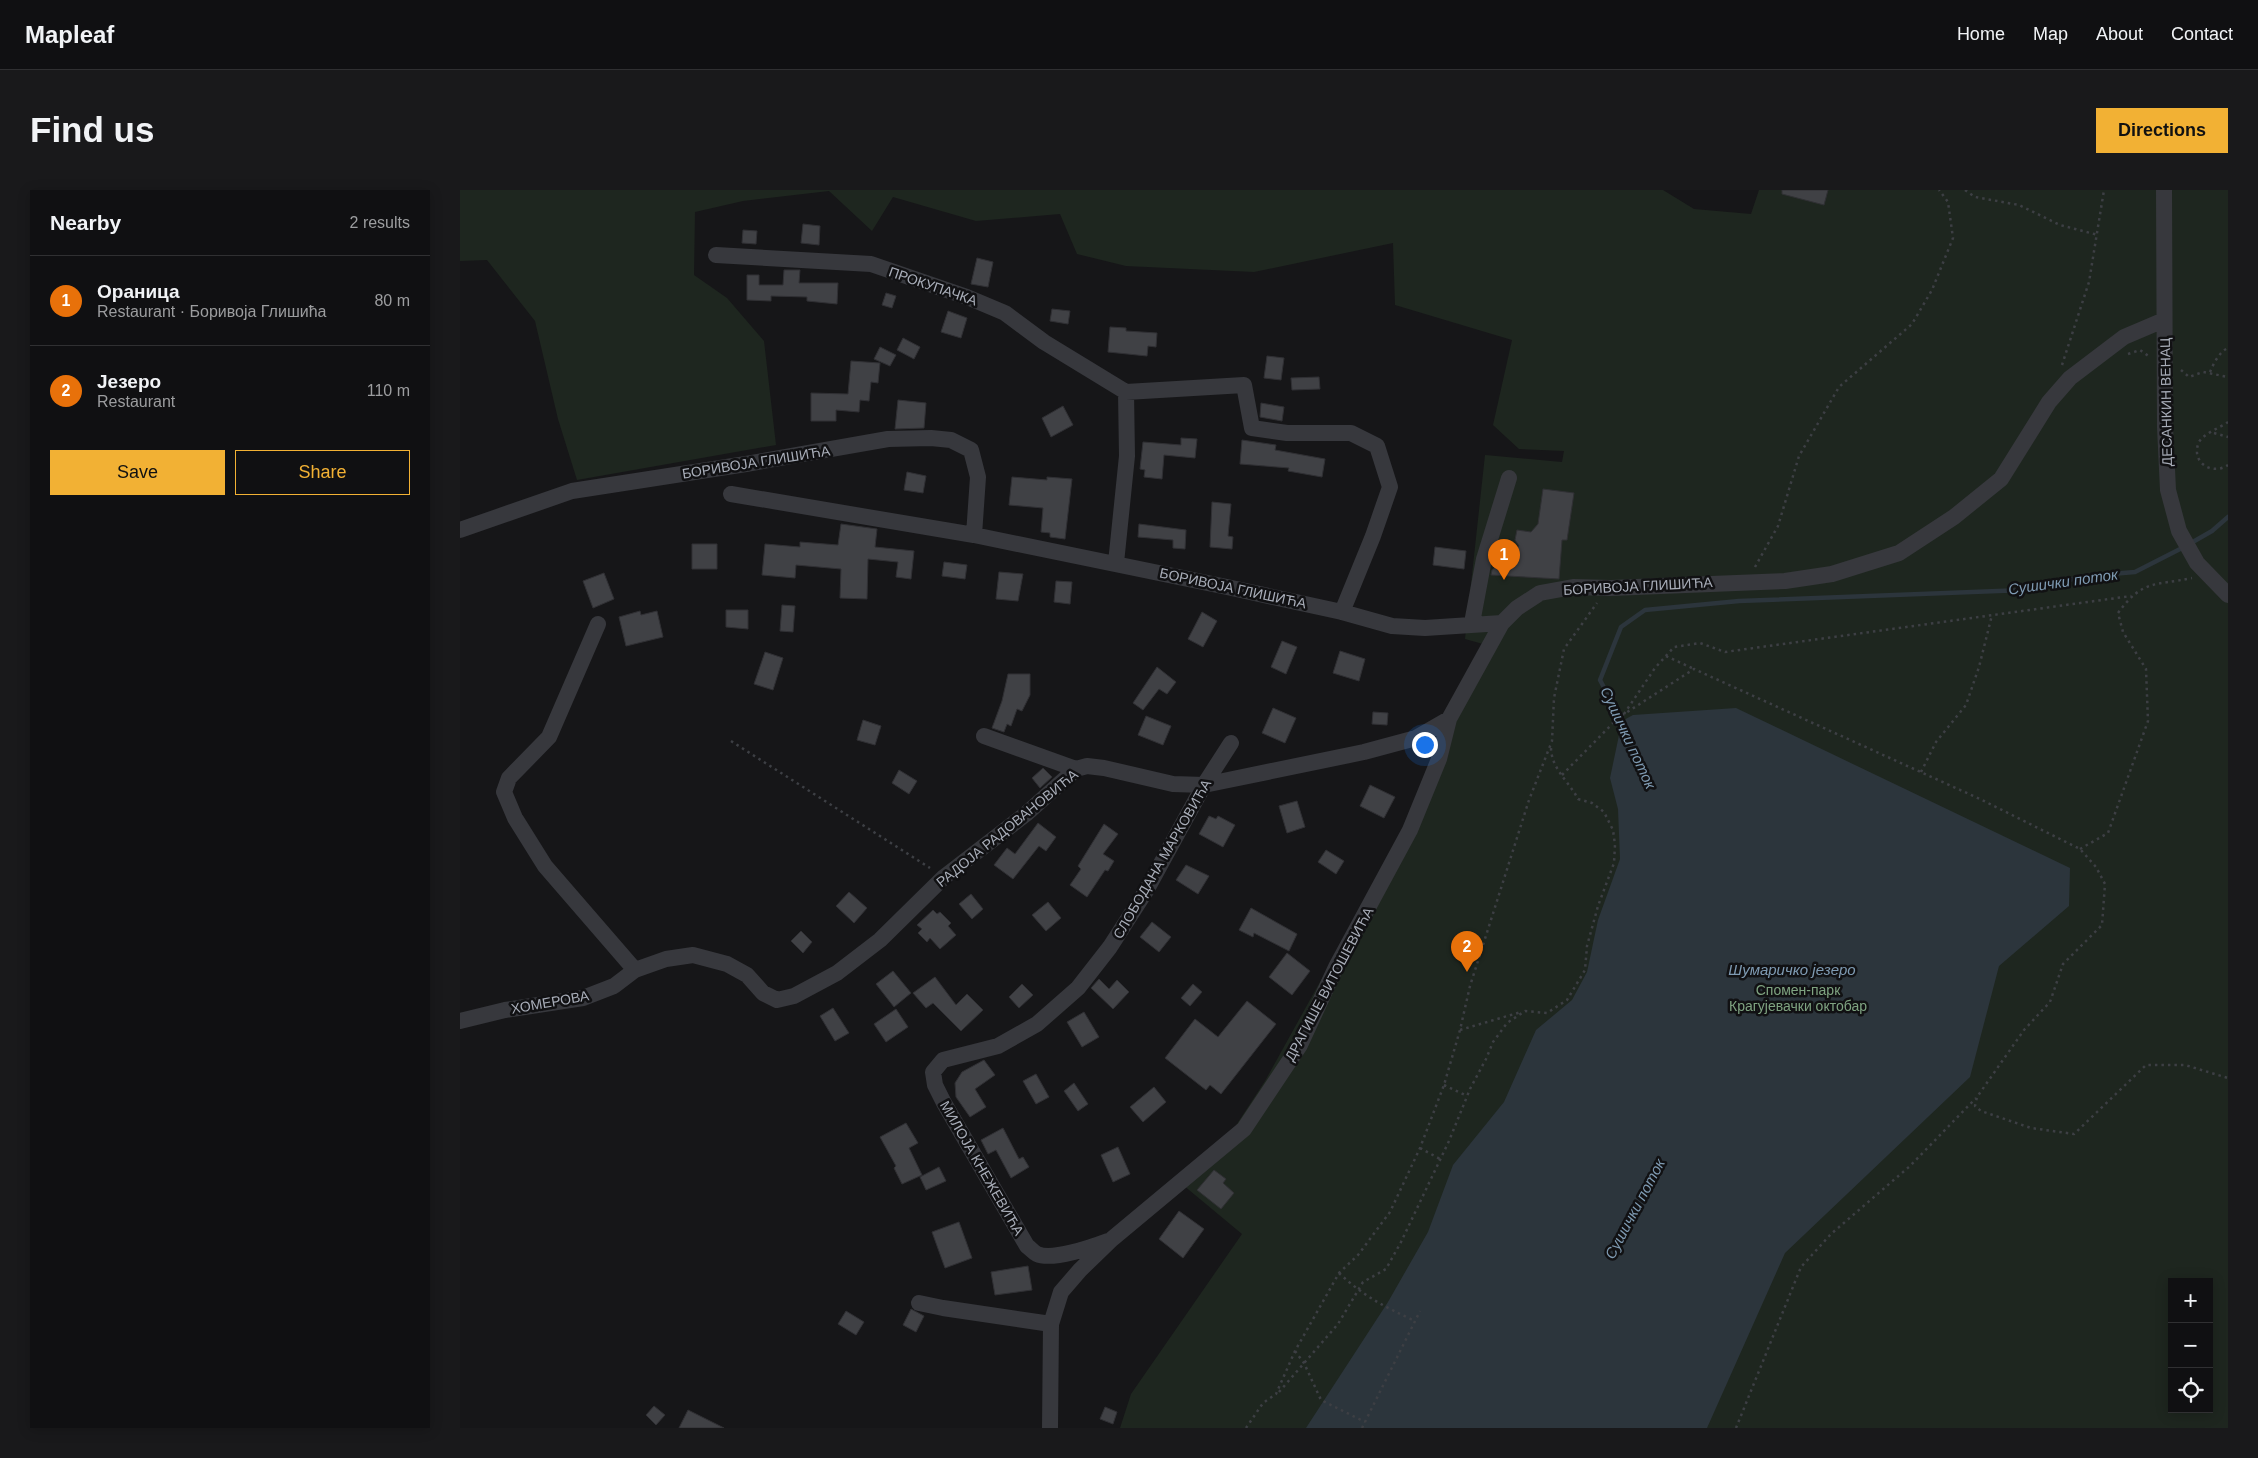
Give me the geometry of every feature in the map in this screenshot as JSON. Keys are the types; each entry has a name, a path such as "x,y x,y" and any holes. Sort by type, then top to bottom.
{"street":[{"name":"ДЕСАНКИН ВЕНАЦ","path":"2164,190 2164,367 2168,490 2179,531 2202,569 2228,595"},
{"name":"ПРОКУПАЧКА","path":"716,255 871,264 967,297 1005,313 1044,342 1126,392"},
{"name":"БОРИВОЈА ГЛИШИЋА","path":"731,494 974,535 1116,563 1342,612 1392,626 1425,628 1472,623 1502,623 1517,608 1540,593 1573,587 1611,588 1785,581 1832,574 1898,553 1954,517 2001,478 2049,402 2070,378 2124,337 2164,320"},
{"path":"1116,563 1127,456 1126,392 1244,384 1252,428 1287,432 1351,433 1377,446 1390,487 1373,536 1342,612"},
{"name":"БОРИВОЈА ГЛИШИЋА","path":"460,530 572,491 746,464 888,439 931,438 951,440 971,450 978,477 974,535"},
{"path":"1472,623 1484,559 1509,478"},
{"name":"ДРАГИШЕ ВИТОШЕВИЋА","path":"1050,1428 1051,1324 1061,1292 1080,1270 1112,1240 1244,1129 1300,1045 1336,967 1410,830 1439,759 1450,719 1502,623"},
{"path":"598,624 549,737 509,778 504,792 515,818 545,866 635,970"},
{"name":"РАДОЈА РАДОВАНОВИЋА","path":"635,970 666,959 692,956 727,964 747,975 763,993 777,1000 794,996 838,973 880,940 944,877 1026,814 1076,769 1087,766 1104,768 1173,784 1204,785 1355,754 1416,738 1450,719"},
{"path":"984,736 1076,769"},
{"name":"СЛОБОДАНА МАРКОВИЋА","path":"968,1056 998,1046 1037,1024 1078,988 1110,947 1146,891 1204,785 1231,743"},
{"name":"ХОМЕРОВА","path":"460,1021 504,1010 583,998 614,986 635,970"},
{"name":"МИЛОЈА КНЕЖЕВИЋА","path":"968,1056 943,1060 933,1072 935,1085 987,1180 1027,1246 1037,1254 1049,1256 1112,1240"},
{"path":"919,1303 1051,1324"}],"path":[{"path":"1748,582 1778,526 1799,456 1839,387 1912,324 1932,290 1953,238 1948,202 1939,190"},
{"path":"1965,190 1975,197 2019,205 2060,225 2098,234"},
{"path":"2061,368 2089,282 2104,190"},
{"path":"2210,372 2219,356 2228,348"},
{"path":"2122,356 2140,350 2153,358 2156,368 2177,366 2188,377 2203,372 2228,377"},
{"path":"2228,422 2202,438 2199,443 2198,455 2200,461 2209,469 2215,470 2228,465"},
{"path":"2213,432 2219,432 2228,437"},
{"path":"2080,849 2108,833 2148,721 2146,669 2123,632 2118,613 2131,596 2148,586 2202,569"},
{"path":"1623,715 1655,668 1674,647 1700,644 1725,652 2131,596"},
{"path":"1460,1030 1525,1011 1547,1013 1567,1000 1585,970 1587,946 1598,906 1614,863 1613,830 1604,812 1592,803 1578,799 1571,785 1556,768 1551,756 1554,698 1564,649 1599,602"},
{"path":"1921,772 1936,742 1966,705 1979,667 1992,615"},
{"path":"1666,656 1921,772 2080,849 2096,867 2105,884 2102,925 2063,964 2050,1002 2024,1030 1977,1097 1910,1166 1831,1234 1801,1267 1736,1428"},
{"path":"1562,775 1618,718 1694,669"},
{"path":"731,740 944,877"},
{"path":"1276,1394 1295,1351 1339,1273 1358,1255 1390,1212 1420,1148 1444,1085 1460,1030 1470,986 1528,800 1552,741"},
{"path":"1246,1428 1263,1402 1276,1394 1338,1324 1363,1282 1386,1269 1401,1242 1493,1042 1507,1023 1525,1011"},
{"path":"1977,1097 1975,1106 1981,1111 2032,1128 2074,1134 2146,1066 2185,1065 2228,1078"},
{"path":"1444,1085 1467,1096"},
{"path":"1420,1148 1440,1159"},
{"path":"1339,1273 1358,1291 1375,1302 1415,1321"},
{"path":"1362,1428 1420,1311"},
{"path":"1295,1351 1304,1363 1321,1400 1365,1422"}],"green space":[{"name":"Спомен-парк Крагујевачки октобар","path":"460,190 1663,190 1694,209 1751,214 1759,190 2228,190 2228,1428 1120,1428 1131,1394 1242,1234 1177,1180 1233,1130 1265,1081 1397,843 1483,644 1465,639 1485,455 1562,462 1564,451 1519,449 1493,425 1512,340 1395,305 1393,243 1254,272 1126,266 1077,254 1060,214 976,221 893,197 872,231 829,191 743,201 695,212 694,275 727,298 764,341 776,445 577,480 558,419 535,321 487,260 460,261"}],"water":[{"name":"Шумаричко језеро","path":"1736,708 2070,868 2069,906 1999,966 1970,1077 1785,1253 1707,1428 1306,1428 1388,1302 1428,1232 1453,1165 1504,1102 1536,1030 1572,1000 1587,972 1598,920 1620,859 1618,809 1610,778 1622,721 1633,715"}],"building":[{"path":"1782,190 1828,190 1824,205 1782,194"},
{"path":"803,224 820,226 819,245 801,243"},
{"path":"743,230 757,231 756,244 742,243"},
{"path":"977,258 993,262 988,287 971,284"},
{"path":"784,270 800,270 799,283 838,283 837,304 807,301 807,297 771,296 771,301 747,300 747,275 759,275 759,285 783,285"},
{"path":"886,293 896,296 892,308 882,305"},
{"path":"1052,309 1070,311 1068,324 1050,321"},
{"path":"948,311 967,318 961,338 941,332"},
{"path":"1110,327 1126,328 1126,331 1157,333 1156,347 1148,346 1147,356 1108,352"},
{"path":"903,338 920,347 914,359 897,350"},
{"path":"880,347 896,355 890,366 874,359"},
{"path":"1267,356 1284,358 1281,380 1264,378"},
{"path":"851,361 880,363 878,383 871,382 869,401 860,400 859,412 836,410 836,421 811,421 811,393 848,394"},
{"path":"1319,377 1320,389 1292,390 1291,378"},
{"path":"898,400 926,403 924,428 895,429"},
{"path":"1261,403 1284,407 1282,421 1260,417"},
{"path":"1063,406 1073,425 1051,437 1042,418"},
{"path":"1181,438 1197,439 1195,458 1164,455 1162,479 1144,477 1145,470 1140,469 1143,442 1181,445"},
{"path":"1242,440 1276,445 1275,450 1325,459 1322,477 1288,471 1289,468 1240,464"},
{"path":"907,472 926,476 923,493 904,490"},
{"path":"1012,477 1047,480 1047,477 1072,479 1065,539 1050,537 1050,533 1041,532 1043,508 1009,505"},
{"path":"1543,489 1574,493 1567,540 1562,540 1559,579 1491,575 1492,570 1519,546 1515,540 1517,530 1531,532 1538,524"},
{"path":"1212,502 1231,504 1228,536 1233,537 1232,549 1210,547"},
{"path":"841,524 877,529 875,547 914,551 911,579 896,577 898,562 868,559 867,599 840,598 841,569 796,565 795,578 762,575 765,544 800,547 800,542 838,545"},
{"path":"1139,524 1186,530 1185,549 1173,548 1173,540 1138,537"},
{"path":"692,544 717,544 717,569 692,569"},
{"path":"1435,547 1466,551 1464,569 1433,565"},
{"path":"944,562 967,565 965,579 942,576"},
{"path":"999,572 1023,574 1018,601 996,599"},
{"path":"604,573 614,599 593,608 583,581"},
{"path":"1056,581 1072,582 1070,604 1054,602"},
{"path":"782,605 795,606 793,632 780,631"},
{"path":"726,610 748,610 748,629 726,627"},
{"path":"640,611 641,615 657,611 663,637 626,646 619,617"},
{"path":"1202,612 1217,621 1203,647 1188,639"},
{"path":"1282,641 1297,647 1286,674 1271,667"},
{"path":"1340,651 1365,659 1359,681 1333,673"},
{"path":"765,652 783,658 773,690 754,684"},
{"path":"1157,667 1176,682 1167,694 1159,689 1143,710 1133,703"},
{"path":"1008,674 1030,674 1030,695 1022,711 1017,709 1011,726 1007,724 1004,732 992,728 1002,701"},
{"path":"1273,708 1296,718 1285,743 1262,733"},
{"path":"1373,712 1388,713 1387,725 1372,724"},
{"path":"1146,716 1171,726 1163,745 1138,735"},
{"path":"863,720 881,726 875,745 857,740"},
{"path":"1043,768 1052,777 1040,788 1032,778"},
{"path":"899,770 917,781 909,794 892,783"},
{"path":"1370,785 1395,797 1384,818 1360,806"},
{"path":"1297,801 1305,827 1287,833 1279,806"},
{"path":"1209,816 1216,819 1218,816 1235,825 1223,847 1199,834"},
{"path":"1038,823 1056,837 1046,851 1039,846 1013,879 994,865 1007,848 1015,854"},
{"path":"1104,824 1118,834 1103,854 1114,861 1108,871 1105,870 1087,897 1070,885 1081,869 1078,866"},
{"path":"1326,850 1344,861 1336,874 1318,862"},
{"path":"1186,865 1209,876 1198,894 1176,880"},
{"path":"849,892 867,908 854,923 836,906"},
{"path":"971,894 983,909 972,919 959,904"},
{"path":"1048,902 1061,918 1046,931 1032,915"},
{"path":"1251,908 1297,934 1289,951 1254,933 1253,937 1239,930"},
{"path":"933,910 937,914 940,912 951,923 948,926 956,935 940,949 930,938 927,942 918,933 922,929 917,925"},
{"path":"1152,922 1171,937 1159,952 1140,937"},
{"path":"801,931 812,942 803,953 791,941"},
{"path":"1287,953 1310,971 1292,995 1269,977"},
{"path":"893,971 911,993 894,1007 876,984"},
{"path":"935,977 956,1005 967,994 983,1010 961,1031 933,1003 926,1008 913,993"},
{"path":"1099,979 1109,989 1117,980 1129,992 1113,1009 1091,988"},
{"path":"1022,984 1033,995 1019,1008 1009,997"},
{"path":"1193,984 1202,992 1190,1006 1181,998"},
{"path":"1247,1001 1276,1024 1221,1094 1210,1085 1206,1090 1165,1058 1195,1019 1218,1037"},
{"path":"833,1008 849,1033 835,1041 820,1016"},
{"path":"896,1009 908,1027 886,1042 874,1024"},
{"path":"1084,1012 1099,1037 1082,1047 1067,1022"},
{"path":"984,1060 995,1075 975,1089 986,1107 970,1117 956,1097 955,1083 962,1072"},
{"path":"1036,1074 1049,1097 1036,1104 1023,1081"},
{"path":"1074,1083 1088,1104 1078,1111 1064,1091"},
{"path":"1154,1087 1166,1102 1143,1122 1130,1107"},
{"path":"906,1123 918,1143 909,1148 922,1175 902,1184 894,1168 896,1166 880,1137"},
{"path":"1003,1128 1019,1159 1023,1157 1029,1167 1011,1178 996,1150 988,1154 981,1140"},
{"path":"1118,1147 1130,1174 1113,1182 1101,1155"},
{"path":"939,1167 946,1181 926,1190 920,1177"},
{"path":"1214,1170 1226,1179 1223,1183 1234,1193 1221,1209 1197,1190"},
{"path":"1179,1211 1204,1229 1183,1258 1159,1239"},
{"path":"959,1222 972,1258 945,1268 932,1232"},
{"path":"1028,1266 1032,1290 995,1295 991,1272"},
{"path":"911,1309 924,1316 916,1332 903,1325"},
{"path":"846,1311 864,1322 856,1335 838,1324"},
{"path":"654,1406 665,1415 656,1425 646,1415"},
{"path":"1105,1407 1117,1412 1113,1424 1100,1419"},
{"path":"688,1410 724,1428 679,1428"}],"waterway":[{"name":"Сушички поток","path":"2191,543 2212,531 2228,517"},
{"name":"Сушички поток","path":"1624,725 1600,680 1621,627 1645,610 1739,601 2024,590 2087,576 2135,572 2184,547"}],"place":[{"name":"Ораница","path":"1504,580"},
{"name":"Језеро","path":"1467,972"}]}
